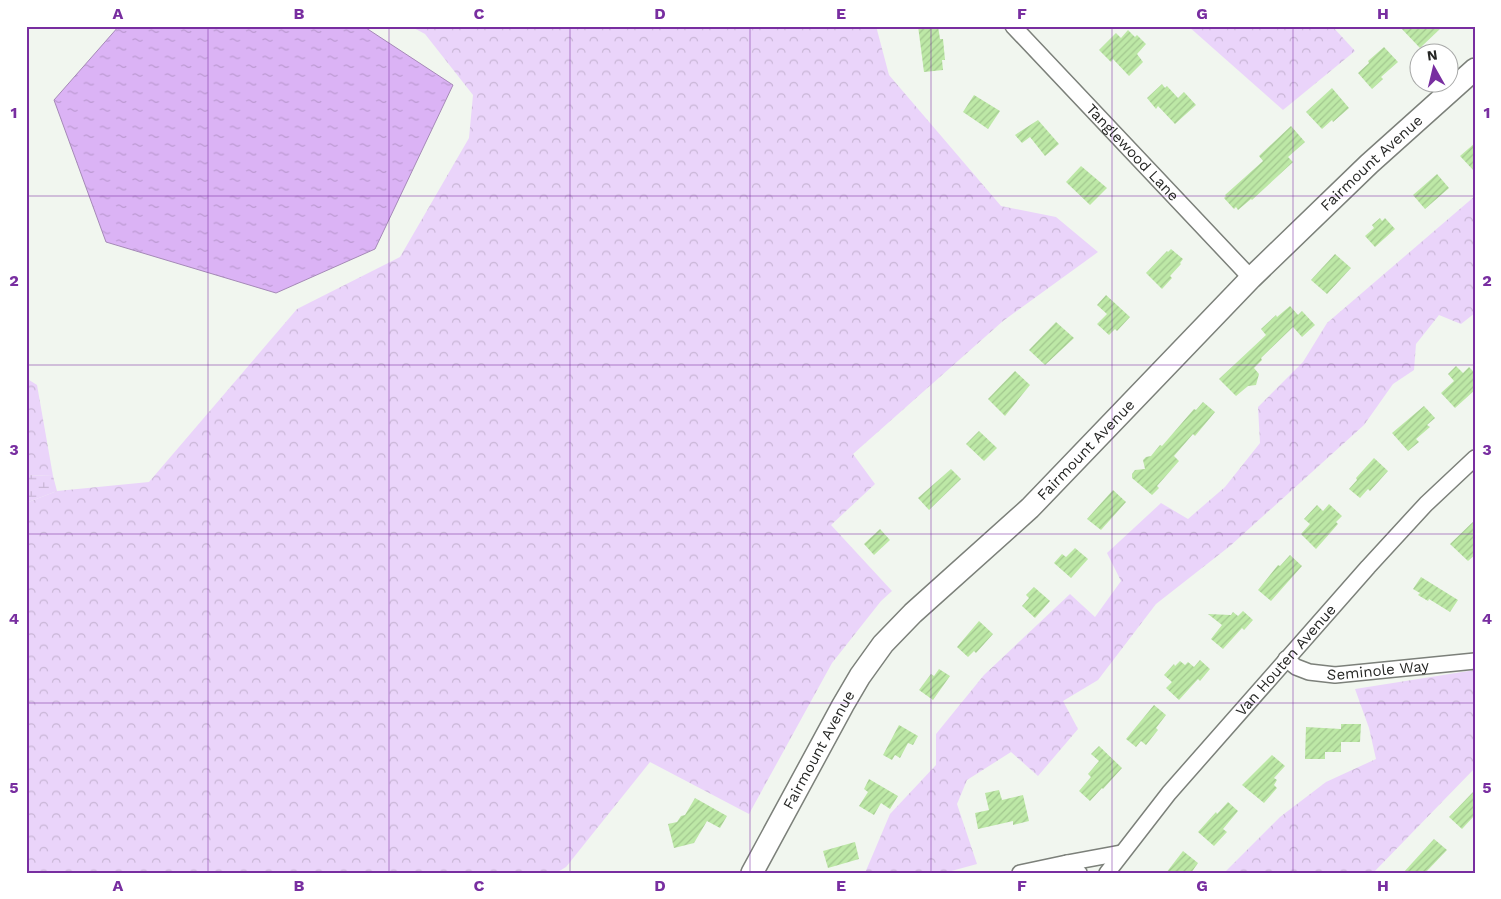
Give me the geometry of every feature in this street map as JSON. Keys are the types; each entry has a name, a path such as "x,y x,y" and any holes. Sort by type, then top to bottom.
{"main road":[{"name":"Fairmount Avenue","path":"752,873 843,705 860,676 883,644 913,613 1030,508 1251,278 1369,164 1475,69"}],"street":[{"name":"Tanglewood Lane","path":"1013,26 1251,278"},
{"name":"Van Houten Avenue","path":"1107,873 1169,793 1286,659 1426,504 1475,458"},
{"name":"Seminole Way","path":"1286,659 1296,667 1310,672 1335,675 1475,661"},
{"path":"1020,873 1122,853"},
{"path":"1067,863 1079,873"}],"green space":[{"path":"410,26 876,26 889,75 1001,206 1056,217 1098,252 1003,321 853,454 875,484 831,525 892,591 881,601 832,663 749,814 650,762 566,867 556,873 26,873 26,503 57,491 149,482 297,309 400,257 469,138 473,95 425,34"},
{"path":"1188,26 1332,26 1355,51 1283,110"},
{"path":"1475,196 1475,313 1461,324 1439,315 1416,344 1414,370 1393,384 1364,425 1230,546 1156,604 1098,680 1063,701 1078,729 1038,776 1011,752 967,780 957,804 977,864 944,873 865,873 890,814 936,765 936,734 984,675 1070,594 1095,617 1121,581 1107,553 1161,503 1188,519 1225,487 1260,443 1258,407 1303,362 1327,323"},
{"path":"26,378 37,385 53,476 26,475"},
{"path":"26,475 53,476 57,491 26,503"},
{"path":"1475,670 1475,768 1373,873 1224,873 1280,817 1326,782 1376,759 1369,728 1355,689"}],"water":[{"path":"119,26 363,26 453,85 375,249 276,293 106,242 54,100"}],"building":[{"path":"918,26 938,26 940,39 943,39 945,60 942,60 943,70 924,72"},
{"path":"1399,26 1443,26 1426,42 1414,42"},
{"path":"1128,30 1135,37 1137,35 1146,44 1137,54 1143,62 1129,76 1113,59 1111,62 1099,50 1116,33 1121,38"},
{"path":"1384,47 1398,62 1381,77 1383,79 1372,89 1358,73"},
{"path":"1162,84 1165,88 1167,86 1178,98 1184,92 1196,105 1175,124 1158,106 1156,109 1147,98"},
{"path":"1332,88 1349,108 1322,129 1306,112"},
{"path":"974,95 1000,111 988,129 963,112"},
{"path":"1038,120 1059,144 1045,156 1030,137 1022,143 1015,135"},
{"path":"1291,126 1305,142 1288,157 1293,162 1252,200 1238,210 1236,207 1234,209 1224,198 1225,195 1263,161 1259,156"},
{"path":"1475,143 1475,172 1460,156"},
{"path":"1081,166 1107,188 1090,205 1066,182"},
{"path":"1437,174 1449,188 1425,209 1413,195"},
{"path":"1380,218 1382,221 1385,218 1395,229 1375,247 1365,236 1374,228 1372,225"},
{"path":"1171,249 1183,259 1170,276 1172,278 1162,289 1146,273"},
{"path":"1335,254 1351,268 1327,294 1311,280"},
{"path":"1106,295 1130,317 1117,331 1115,329 1109,335 1097,324 1107,314 1097,305"},
{"path":"1290,306 1298,315 1302,311 1315,325 1302,337 1293,327 1261,358 1262,360 1254,368 1259,374 1256,385 1248,386 1236,396 1219,379 1266,335 1261,329 1276,315 1277,317"},
{"path":"1056,322 1074,338 1045,365 1029,350"},
{"path":"1456,366 1463,373 1469,367 1475,373 1475,390 1455,408 1441,393 1454,381 1448,374"},
{"path":"1015,371 1030,385 1005,416 988,399"},
{"path":"1203,402 1215,412 1195,436 1193,434 1174,456 1179,461 1157,486 1159,488 1152,495 1132,478 1132,474 1135,470 1145,469 1143,460 1151,456 1160,445 1162,446 1194,409 1196,410"},
{"path":"1424,406 1435,418 1427,425 1430,427 1416,439 1419,442 1408,451 1392,433"},
{"path":"979,431 997,448 984,461 966,444"},
{"path":"1374,458 1388,471 1370,491 1368,489 1360,498 1349,489"},
{"path":"951,469 961,479 929,510 918,498"},
{"path":"1113,490 1126,502 1101,530 1087,519"},
{"path":"1329,504 1342,516 1336,522 1338,524 1316,549 1301,534 1310,524 1304,519 1317,505 1323,511"},
{"path":"1475,520 1475,555 1468,561 1450,544"},
{"path":"880,529 890,540 874,555 864,544"},
{"path":"1075,548 1088,559 1071,578 1054,563 1062,554 1066,557"},
{"path":"1290,555 1302,566 1271,601 1258,590 1278,565 1280,566"},
{"path":"1421,577 1458,600 1450,612 1429,599 1428,601 1418,595 1420,593 1413,589"},
{"path":"1034,587 1050,601 1035,618 1022,606 1029,598 1026,595"},
{"path":"1243,611 1253,620 1244,630 1242,628 1223,649 1211,639 1222,625 1208,614 1231,615 1233,612 1238,616"},
{"path":"979,621 993,634 976,653 974,651 968,657 957,647"},
{"path":"1200,660 1210,669 1179,700 1166,688 1172,682 1164,675 1174,664 1175,666 1180,661 1185,665 1188,662 1194,667"},
{"path":"939,669 950,676 933,700 919,690 931,674 934,676"},
{"path":"1154,705 1166,715 1156,728 1158,730 1146,745 1141,741 1136,747 1126,739"},
{"path":"1341,724 1361,724 1360,742 1341,742 1341,752 1325,752 1325,759 1305,759 1306,727 1341,729"},
{"path":"899,725 918,736 913,745 908,743 900,758 895,755 892,760 883,755"},
{"path":"1099,746 1122,768 1090,801 1079,791 1091,777 1088,774 1099,761 1091,754"},
{"path":"1272,755 1285,766 1274,778 1277,780 1274,785 1277,788 1264,803 1242,785"},
{"path":"869,779 898,796 890,809 881,803 874,815 859,806 868,792 864,789"},
{"path":"999,790 1002,800 1023,795 1029,821 1013,825 1013,821 978,829 975,813 989,810 985,793"},
{"path":"1475,790 1475,815 1462,829 1449,817"},
{"path":"695,798 727,816 720,828 707,821 694,843 674,848 668,824 677,822 681,816 685,815"},
{"path":"1228,802 1238,811 1223,829 1227,832 1214,846 1198,832"},
{"path":"1434,839 1447,850 1425,873 1403,873"},
{"path":"855,842 859,859 828,868 823,851"},
{"path":"1183,851 1198,863 1191,873 1166,873"}]}
